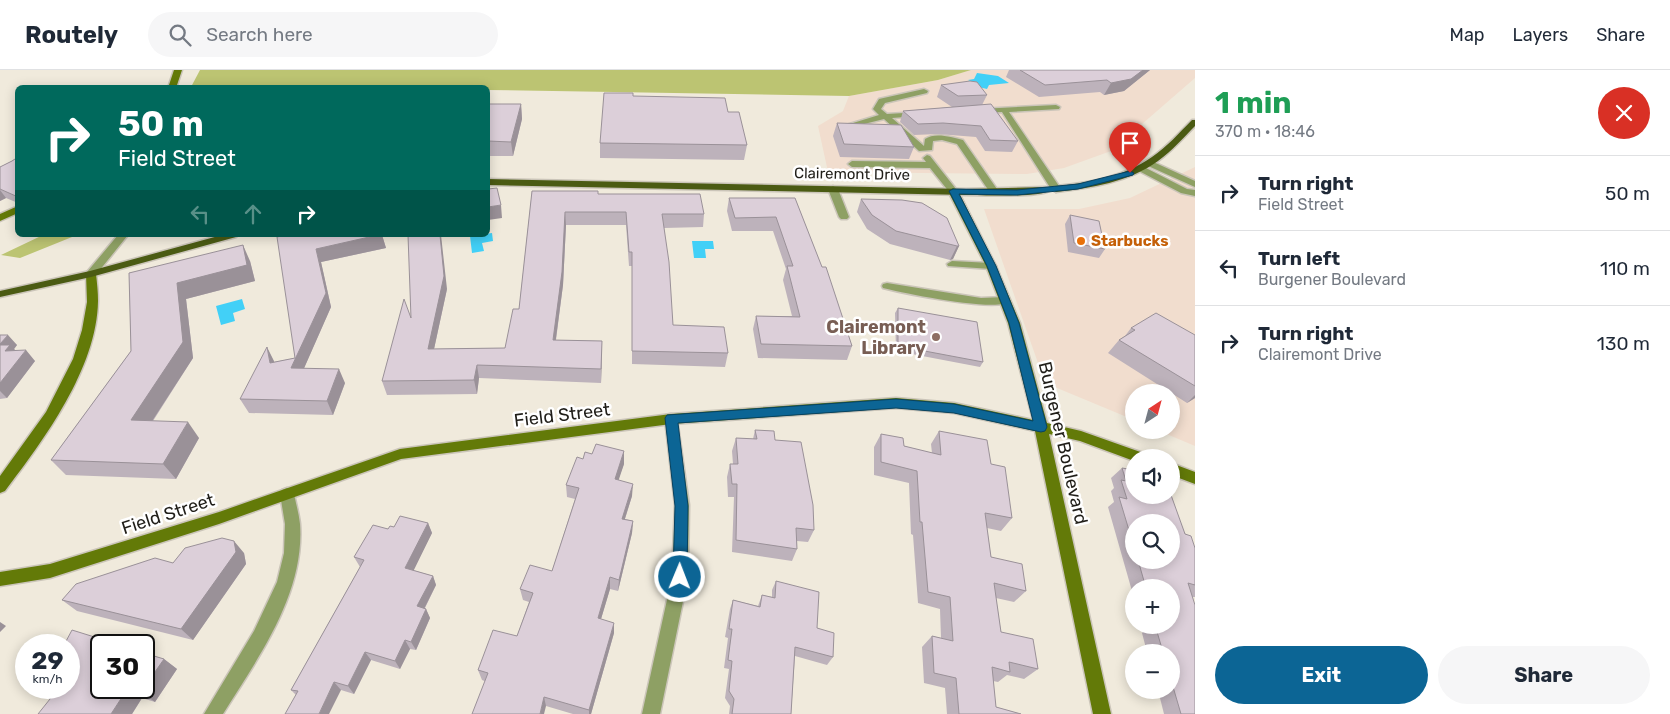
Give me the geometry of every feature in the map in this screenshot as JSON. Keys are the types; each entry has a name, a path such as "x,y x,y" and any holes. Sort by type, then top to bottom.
{"main road":[{"name":"Clairemont Drive","path":"490,182 994,192 1078,187 1130,173 1149,163 1195,122"},
{"path":"0,294 91,274 226,237"}],"street":[{"path":"173,85 178,70"},
{"path":"924,92 882,101 878,109 922,149 931,164 953,191"},
{"path":"974,111 1056,107"},
{"path":"1004,110 1051,189"},
{"path":"844,127 886,116 925,114"},
{"path":"922,149 929,148 929,139 942,138 960,142 994,192"},
{"path":"1149,163 1195,184"},
{"path":"852,164 931,164"},
{"path":"1140,168 1184,191 1195,193"},
{"path":"833,189 844,217"},
{"name":"Burgener Boulevard","path":"953,191 992,266 1014,323 1041,427 1102,714"},
{"path":"0,218 15,210"},
{"path":"0,487 27,453 64,392 85,341 94,294 91,274 121,237"},
{"path":"952,264 992,266"},
{"path":"887,286 981,302 1005,301"},
{"name":"Field Street","path":"0,579 50,571 287,494 400,454 671,418 896,403 954,408 1081,436 1125,452"},
{"path":"651,714 680,577 682,506 671,418"},
{"path":"1180,472 1195,478"},
{"path":"212,714 266,629 288,574 293,515 287,494"}],"shaded area":[{"path":"971,70 1195,70 1195,78 1111,151 1064,168 1027,174 828,172 818,126 843,111 849,96 938,80"},
{"path":"1195,167 1195,446 1178,439 1180,439 1180,384 1125,384 1125,416 1045,383 984,209 1079,209 1130,198"}],"green space":[{"path":"200,70 971,70 938,80 849,96 490,90 490,85 192,85"},
{"path":"39,237 72,237 20,258 1,255"}],"water":[{"path":"977,73 998,76 1009,83 989,85 987,89 970,85 972,82 968,80 974,79"},
{"path":"490,233 492,233 493,241 482,243 484,251 472,253 470,237 490,237"},
{"path":"692,241 713,241 714,249 705,249 706,258 694,258"},
{"path":"242,299 245,309 233,313 235,321 221,325 216,306"}],"building":[{"path":"1020,70 1143,70 1131,79 1111,83 1107,80 1045,85"},
{"path":"970,81 977,82 987,95 958,96 941,85"},
{"path":"604,93 633,93 633,96 725,98 728,112 739,112 747,145 600,143"},
{"path":"490,104 521,104 511,142 490,141"},
{"path":"991,104 1018,141 990,140 981,126 943,123 918,124 903,111"},
{"path":"837,123 901,125 914,147 844,144"},
{"path":"15,159 15,196 0,189 0,167"},
{"path":"497,188 501,205 490,207 490,189"},
{"path":"532,191 598,191 598,194 700,194 704,214 662,214 669,262 673,325 724,327 728,353 632,351 632,252 629,252 626,212 565,212 562,272 553,340 602,341 601,369 477,365 474,380 382,381 404,299 411,318 408,237 440,237 444,276 428,349 505,348 513,309 519,309"},
{"path":"729,198 795,198 822,267 826,267 852,346 761,344 756,316 800,317 787,266 793,266 776,217 735,218"},
{"path":"861,199 902,200 922,203 947,218 959,246 896,231 872,215"},
{"path":"1070,215 1099,221 1105,249 1074,243"},
{"path":"277,237 369,237 316,249 326,293 291,368 339,369 327,401 240,399 267,347 270,363 295,358"},
{"path":"243,245 247,265 177,283 183,342 131,420 188,422 163,464 51,460 131,351 129,273"},
{"name":"Clairemont Library","path":"898,308 977,322 983,362 898,346"},
{"path":"1156,313 1195,335 1195,386 1119,340 1135,330 1131,328"},
{"path":"0,335 8,335 0,344"},
{"path":"0,345 10,345 5,351 26,350 0,383"},
{"path":"755,430 774,431 775,440 801,442 813,505 814,530 796,528 797,549 736,540 737,484 732,484 730,464 738,464 736,438 757,439"},
{"path":"939,431 987,440 991,464 1005,467 1012,518 985,513 991,557 1022,564 1026,591 994,583 1001,632 1033,639 1038,669 1009,662 1010,672 992,667 996,707 1021,714 959,714 956,678 934,673 932,636 953,641 950,597 928,592 922,522 920,522 917,471 881,462 881,434 903,438 904,446 941,455"},
{"path":"596,444 624,451 615,479 633,484 622,519 633,521 619,580 610,577 598,618 614,623 589,710 544,697 540,714 472,714 488,673 478,670 493,630 517,636 533,593 520,589 530,565 552,571 579,488 566,485 577,457 583,459 585,452 592,454"},
{"path":"1121,480 1125,481 1125,493"},
{"path":"1119,497 1125,498 1125,504 1174,504 1178,514 1125,514 1125,517"},
{"path":"400,516 428,523 405,568 433,576 417,606 426,609 411,642 405,640 395,661 365,652 348,686 334,682 319,714 285,714 298,691 291,690 364,560 354,557 373,525 388,529 390,526 394,527"},
{"path":"1180,520 1185,534 1191,536 1195,548 1195,585 1188,583 1195,605 1195,714 1181,714 1177,699 1180,699 1180,644 1161,644 1158,634 1180,634 1180,579 1143,579 1141,569 1180,569"},
{"path":"222,538 234,541 236,552 181,629 62,600 76,584 155,558 173,563 185,548"},
{"path":"776,581 819,592 817,628 834,633 833,657 795,647 791,714 732,714 734,699 729,691 732,661 728,660 732,629 729,629 733,600 760,607 762,595 775,598"},
{"path":"72,630 90,636 90,699 121,699 111,714 38,714 50,699 80,699 80,634 70,634"},
{"path":"155,656 164,659 155,672"}],"place":[{"name":"Starbucks","path":"1081,241"},
{"name":"Clairemont Library","path":"936,337"}],"route":[{"path":"680,577 682,506 671,418 896,403 954,408 1041,427 1014,323 992,266 953,191 1017,192 1078,187 1130,173"}]}
